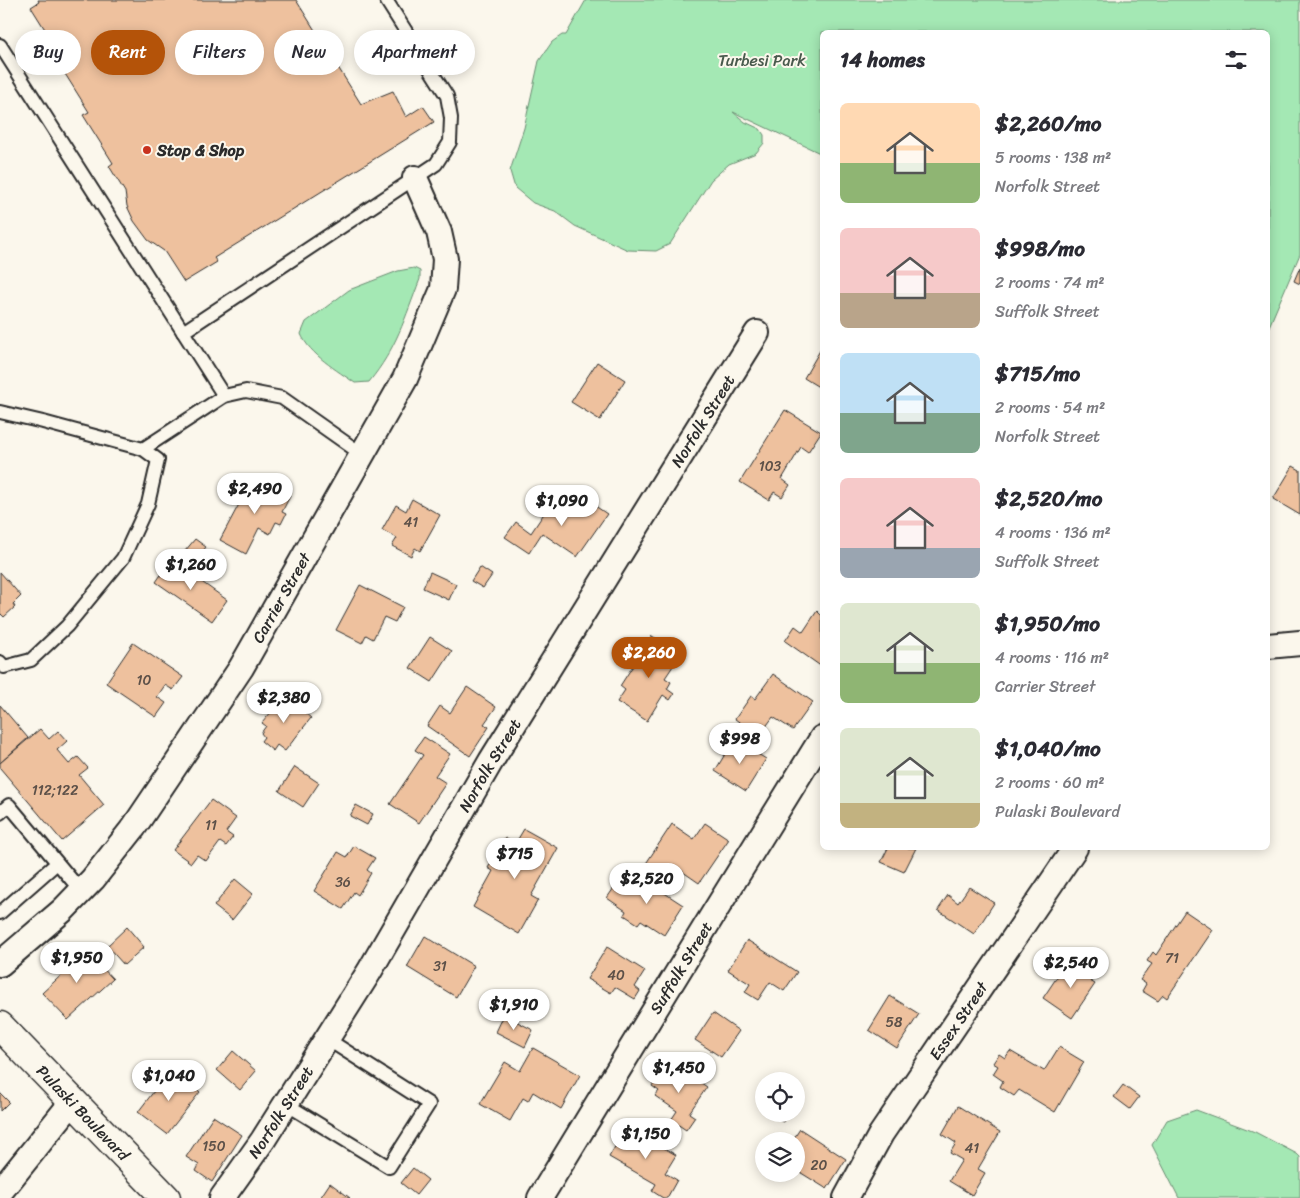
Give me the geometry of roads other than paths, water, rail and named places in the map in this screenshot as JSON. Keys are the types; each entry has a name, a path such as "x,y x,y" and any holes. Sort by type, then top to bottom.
{"main road":[{"name":"Pulaski Boulevard","path":"0,1026 166,1198"}],"street":[{"name":"Carrier Street","path":"0,964 63,910 134,827 241,668 405,379 443,289 445,259 439,232 415,178"},
{"name":"Norfolk Street","path":"222,1198 263,1140 369,972 491,761 757,333"},
{"path":"1270,646 1300,644"},
{"name":"Suffolk Street","path":"540,1198 820,741"},
{"name":"Essex Street","path":"846,1198 882,1134 1074,850"},
{"path":"0,1192 73,1101"}],"lane":[{"path":"183,332 436,164 450,142 451,118 447,96 386,0"},
{"path":"0,44 224,396"},
{"path":"143,449 224,396 246,391 282,398 363,454"},
{"path":"0,412 143,449 158,460 148,504 123,558 66,626 31,660 4,667 0,662"},
{"path":"0,813 9,805 81,891"},
{"path":"0,913 57,863"},
{"path":"286,1104 389,1167 429,1104 327,1039"}],"place":[{"name":"Stop & Shop","path":"147,150"}],"park label":[{"name":"Turbesi Park","path":"762,60"}]}
